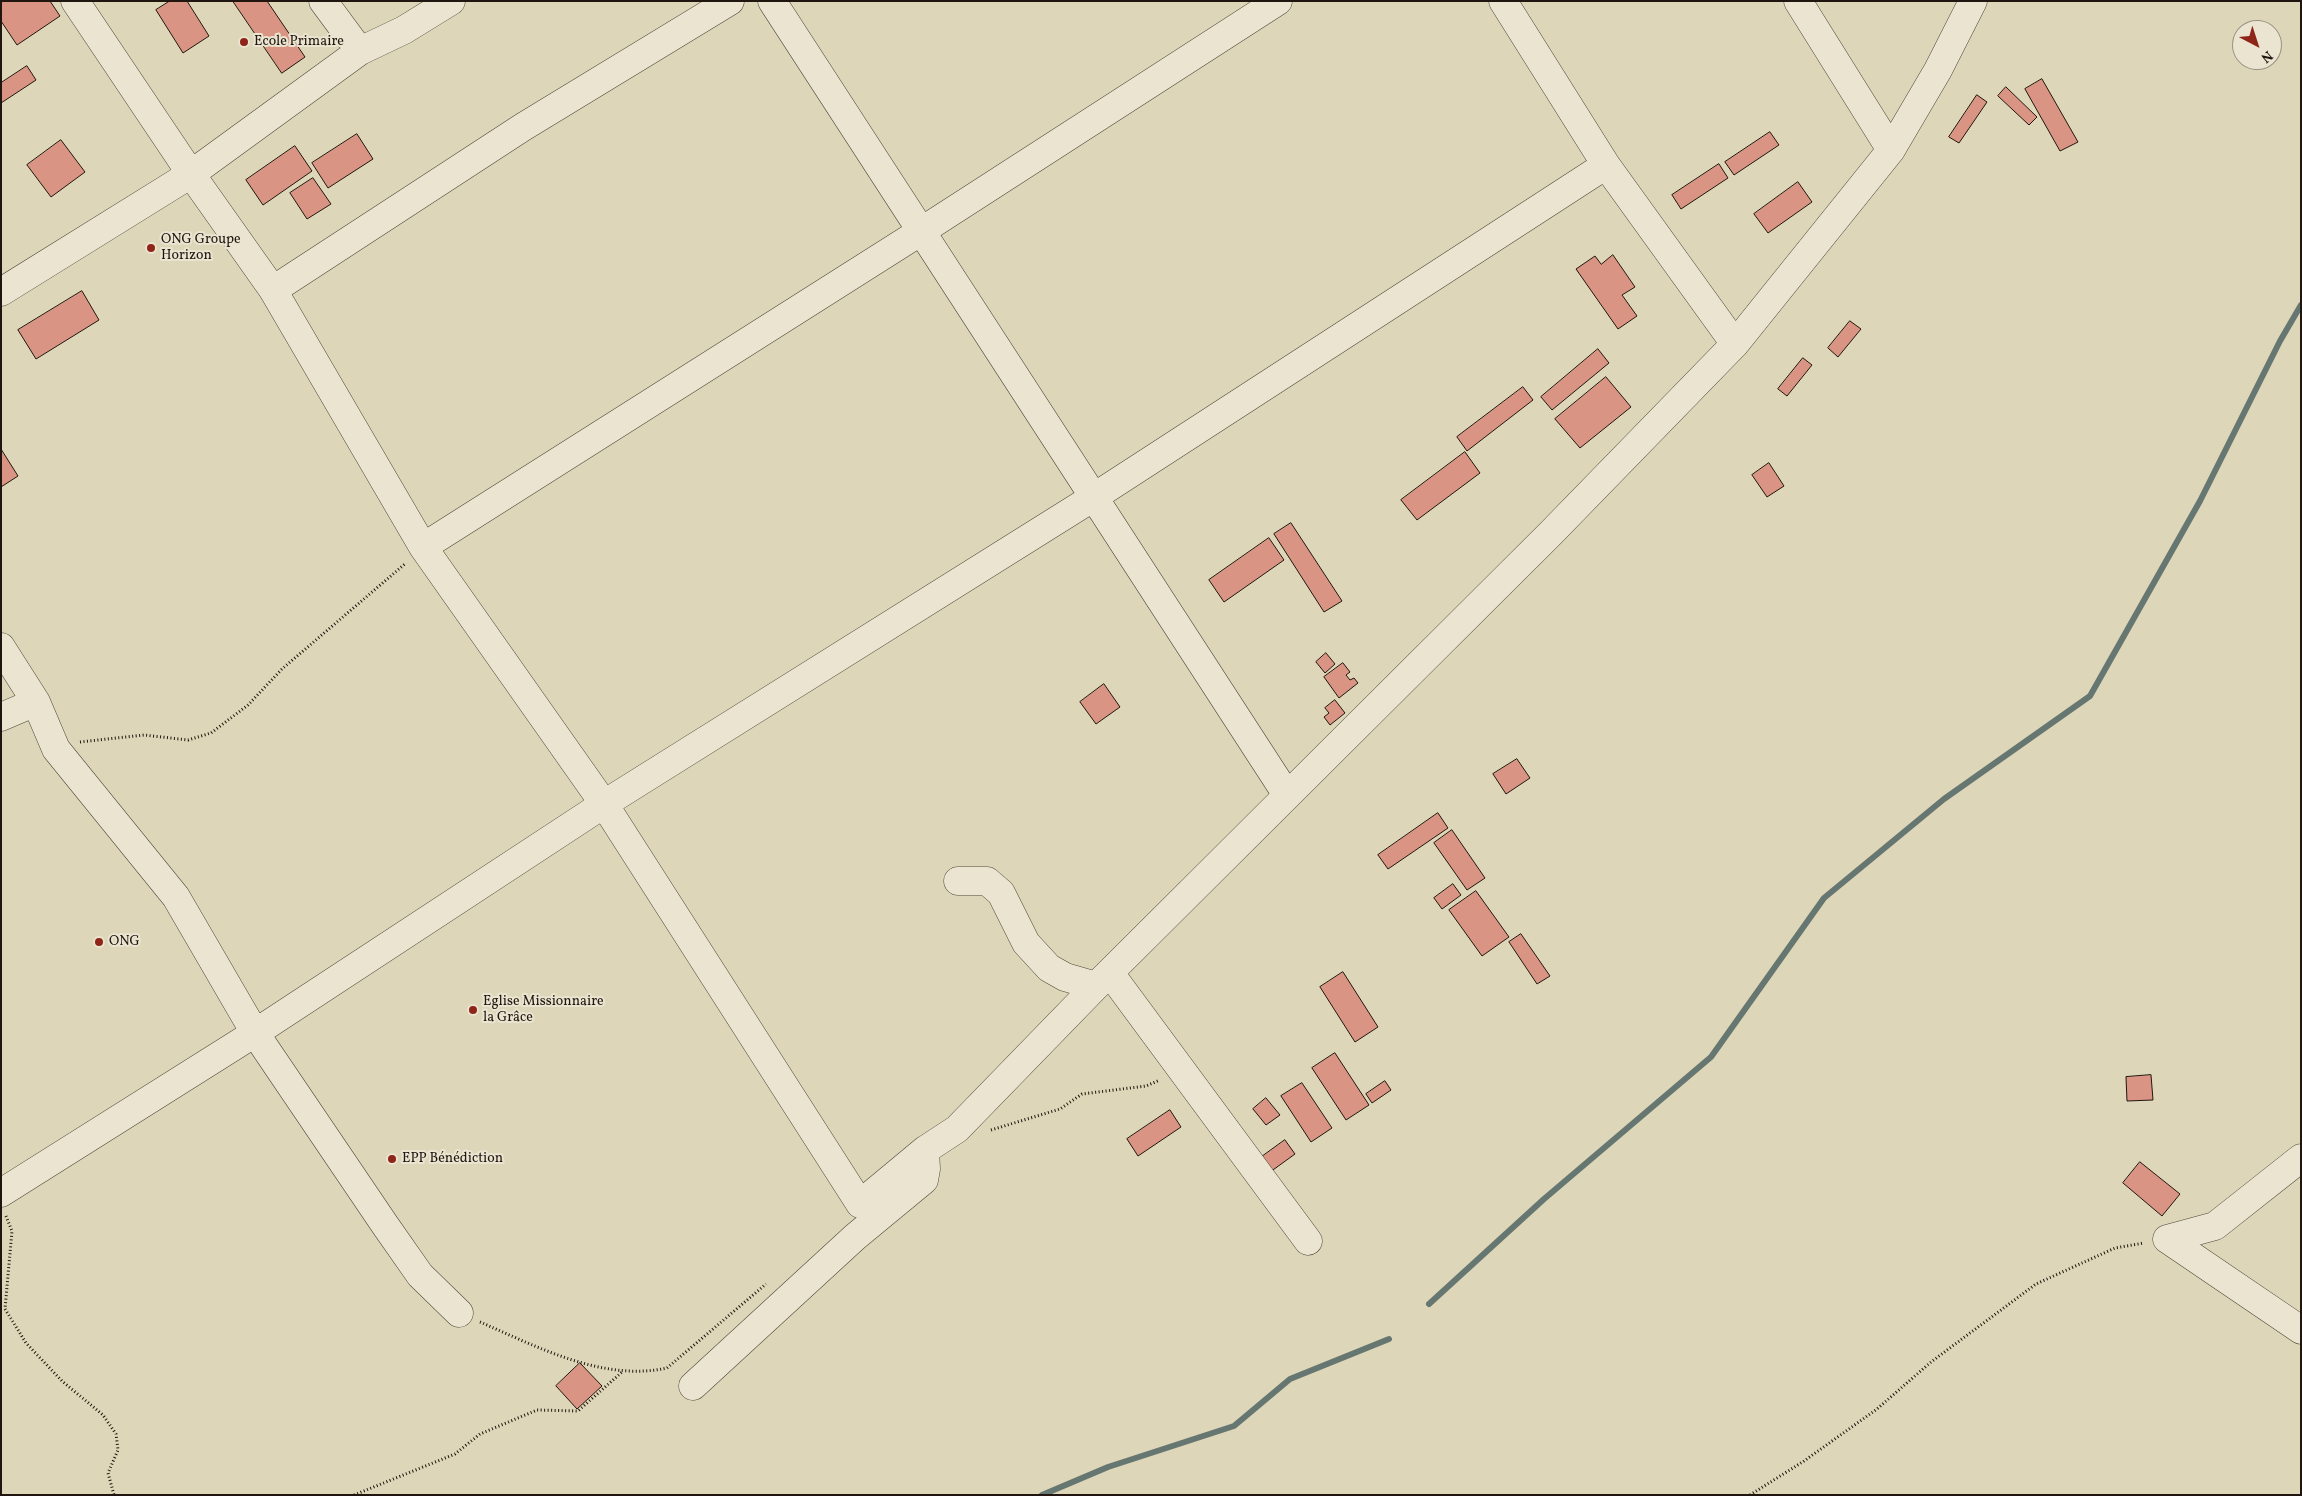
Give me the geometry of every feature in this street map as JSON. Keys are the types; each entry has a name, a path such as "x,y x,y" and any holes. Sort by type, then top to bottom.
{"street":[{"path":"75,1 191,174 273,290 423,548 604,804 860,1204 925,1150 957,1129 1103,979 1551,533 1736,344 1891,150 1949,49 1980,1"},
{"path":"323,1 360,51"},
{"path":"1,292 191,174 360,51 404,30 451,1"},
{"path":"273,290 523,127 730,1"},
{"path":"772,1 920,232 1287,795"},
{"path":"423,548 920,232 1278,1"},
{"path":"1503,1 1606,165 1736,344"},
{"path":"1798,1 1891,150"},
{"path":"1949,49 1973,1"},
{"path":"3,1204 255,1033 604,804 1094,497 1606,165"},
{"path":"1,647 36,702 56,749 176,897 255,1033 420,1275 459,1313"},
{"path":"1,717 36,702"},
{"path":"958,881 986,881 1001,893 1026,943 1049,968 1065,977 1103,979 1184,1071 1308,1241"},
{"path":"694,1386 855,1237 924,1180 926,1169 925,1150"},
{"path":"2167,1239 2215,1226 2301,1158"},
{"path":"2167,1239 2301,1330"}],"path":[{"path":"56,749 67,743 144,735 188,740 211,733 248,705 282,669 423,548"},
{"path":"957,1129 985,1132 1060,1109 1082,1094 1146,1086 1184,1071"},
{"path":"3,1204 12,1231 5,1309 26,1343 62,1381 103,1415 116,1434 118,1450 108,1473 114,1495"},
{"path":"1750,1495 1804,1461 1877,1409 1931,1362 2036,1284 2115,1248 2167,1239"},
{"path":"459,1313 540,1348 622,1372 649,1372 667,1368 771,1279"},
{"path":"354,1495 455,1454 480,1434 537,1410 578,1411 622,1372"}],"building":[{"path":"4,1 50,1 60,16 17,45 1,21 1,3"},
{"path":"170,1 187,1 209,36 183,53 156,10"},
{"path":"233,1 267,1 305,57 282,73"},
{"path":"27,66 36,80 1,103 1,83"},
{"path":"2042,79 2078,142 2060,151 2025,89"},
{"path":"2006,87 2037,117 2029,125 1998,96"},
{"path":"1977,95 1987,102 1959,143 1949,137"},
{"path":"1770,132 1779,145 1734,175 1725,162"},
{"path":"357,134 373,159 328,188 312,163"},
{"path":"61,140 85,172 51,197 27,165"},
{"path":"295,146 312,171 263,205 246,180"},
{"path":"1719,164 1728,178 1681,209 1672,195"},
{"path":"313,178 331,204 307,219 290,193"},
{"path":"1798,182 1812,202 1768,233 1754,214"},
{"path":"1613,255 1635,287 1622,295 1637,316 1618,329 1576,269 1595,256 1601,264"},
{"path":"82,291 99,320 36,359 18,330"},
{"path":"1850,321 1861,329 1838,357 1828,348"},
{"path":"1598,349 1609,363 1552,410 1541,397"},
{"path":"1803,358 1812,365 1787,396 1778,389"},
{"path":"1606,377 1631,407 1580,448 1555,419"},
{"path":"1523,387 1533,400 1467,451 1457,437"},
{"path":"1,449 18,476 1,487"},
{"path":"1465,452 1480,473 1417,520 1401,500"},
{"path":"1769,463 1784,486 1767,497 1752,475"},
{"path":"1291,523 1342,601 1324,612 1274,534"},
{"path":"1269,538 1284,560 1224,602 1209,580"},
{"path":"1326,653 1335,664 1325,673 1316,662"},
{"path":"1343,663 1350,672 1346,675 1350,680 1354,678 1358,683 1339,698 1324,677"},
{"path":"1104,684 1120,707 1096,724 1080,702"},
{"path":"1335,700 1345,713 1330,725 1324,717 1329,713 1325,708"},
{"path":"1517,759 1530,778 1506,794 1493,774"},
{"path":"1438,813 1448,828 1388,869 1378,855"},
{"path":"1452,830 1485,878 1467,890 1434,843"},
{"path":"1453,884 1461,895 1442,909 1434,898"},
{"path":"1476,891 1509,937 1482,956 1449,910"},
{"path":"1521,934 1550,976 1537,984 1509,942"},
{"path":"1343,972 1378,1027 1355,1042 1320,987"},
{"path":"1335,1053 1369,1105 1346,1120 1312,1068"},
{"path":"2151,1075 2153,1100 2127,1101 2126,1077"},
{"path":"1385,1081 1391,1090 1372,1103 1366,1094"},
{"path":"1302,1083 1332,1128 1311,1142 1281,1096"},
{"path":"1266,1098 1280,1115 1266,1125 1253,1109"},
{"path":"1170,1110 1181,1127 1138,1156 1127,1139"},
{"path":"1285,1140 1295,1154 1266,1175 1256,1161"},
{"path":"2140,1162 2180,1194 2162,1216 2123,1183"},
{"path":"580,1363 602,1386 577,1409 556,1386"}],"waterway":[{"path":"1429,1304 1544,1199 1711,1057 1824,898 1944,799 2090,696 2200,501 2280,341 2301,305"},
{"path":"1042,1495 1108,1467 1234,1426 1290,1379 1389,1339"}],"place":[{"name":"Ecole Primaire","path":"244,42"},
{"name":"ONG Groupe Horizon","path":"151,248"},
{"name":"ONG","path":"99,942"},
{"name":"Eglise Missionnaire la Grâce","path":"473,1010"},
{"name":"EPP Bénédiction","path":"392,1159"}]}
